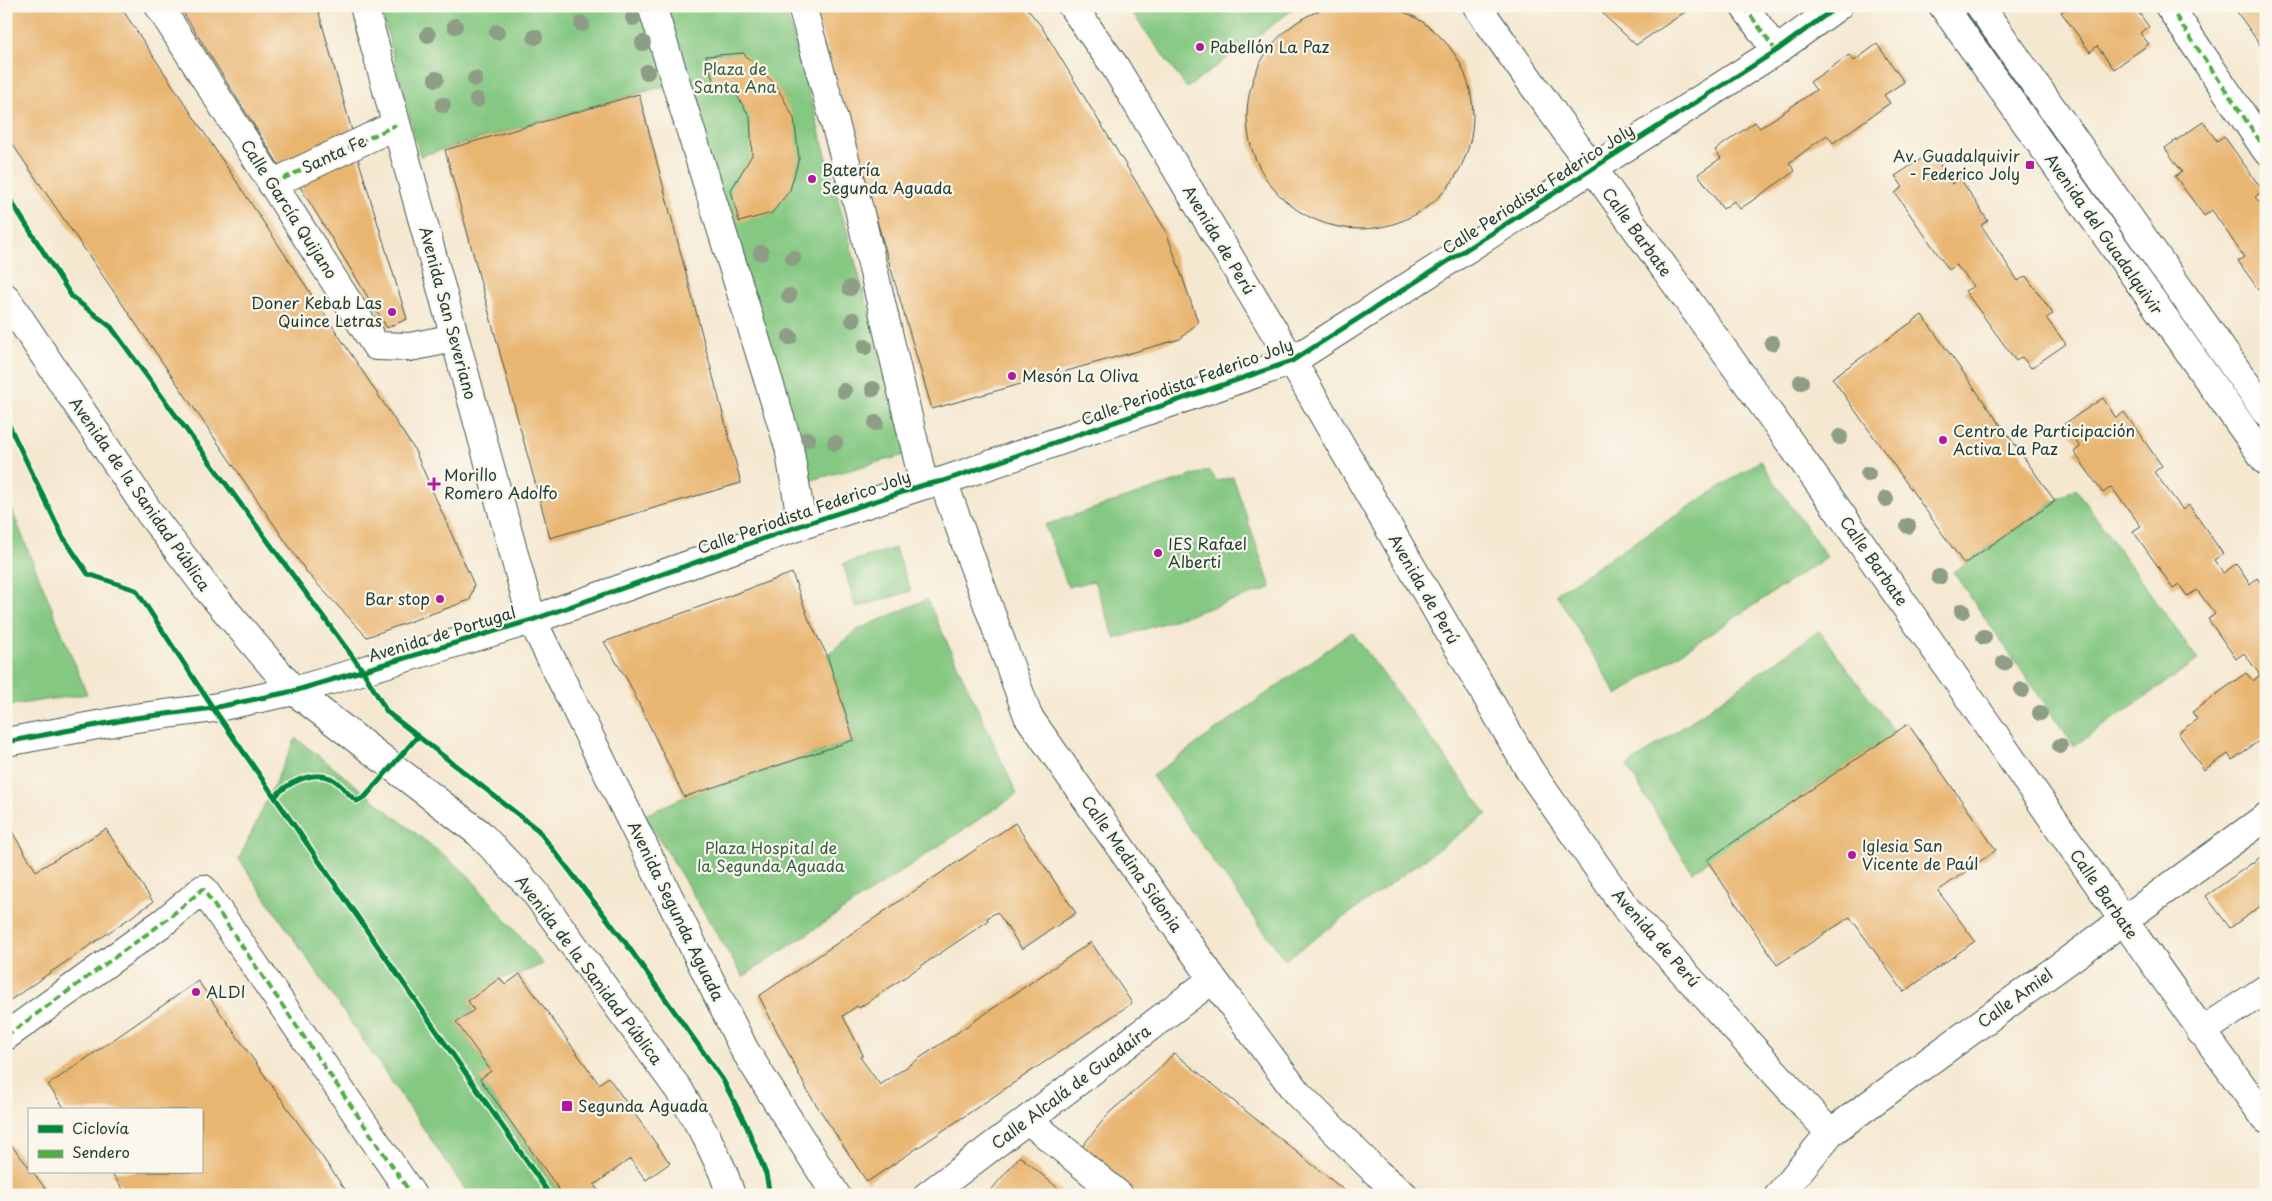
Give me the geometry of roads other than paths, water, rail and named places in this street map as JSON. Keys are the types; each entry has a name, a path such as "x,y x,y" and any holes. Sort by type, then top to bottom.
{"street":[{"name":"Calle García Quijano","path":"159,6 376,346 410,347 454,338"},
{"name":"Avenida San Severiano","path":"364,6 532,620"},
{"path":"652,6 790,447 802,525"},
{"path":"802,6 934,483"},
{"name":"Avenida de Perú","path":"1072,6 1114,65 1292,361 1530,771 1628,911 1830,1133"},
{"name":"Calle Barbate","path":"1477,6 1592,170 1864,546 2122,920 2201,1032 2266,1119"},
{"path":"1744,6 1776,51"},
{"name":"Calle Periodista Federico Joly","path":"532,620 802,525 934,483 1292,361 1776,51 1838,6"},
{"name":"Avenida del Guadalquivir","path":"1943,6 2266,461"},
{"name":"Avenida del Guadalquivir","path":"1980,6 2266,412"},
{"path":"2169,6 2266,150"},
{"name":"Santa Fe","path":"272,184 396,125"},
{"name":"Avenida de la Sanidad Pública","path":"6,298 149,512 208,592 294,691 479,833 534,891 679,1090 707,1138 723,1172 731,1195"},
{"name":"Calle Medina Sidonia","path":"934,483 1028,716 1213,979 1297,1093 1377,1173 1404,1195"},
{"name":"Avenida de Portugal","path":"6,742 135,718 213,708 294,691 532,620"},
{"name":"Avenida Segunda Aguada","path":"532,620 744,1049 836,1195"},
{"name":"Calle Amiel","path":"1779,1195 1830,1133 2266,817"},
{"path":"6,1036 165,921 203,889 412,1195"},
{"name":"Calle Alcalá de Guadaíra","path":"928,1195 1213,979"},
{"path":"2201,1032 2266,989"},
{"path":"1028,1120 1120,1195"}],"place":[{"name":"Pabellón La Paz","path":"1200,47"},
{"name":"Av. Guadalquivir - Federico Joly","path":"2030,165"},
{"name":"Batería Segunda Aguada","path":"812,179"},
{"name":"Doner Kebab Las Quince Letras","path":"392,312"},
{"name":"Mesón La Oliva","path":"1012,376"},
{"name":"Centro de Participación Activa La Paz","path":"1943,440"},
{"name":"Morillo Romero Adolfo","path":"434,484"},
{"name":"IES Rafael Alberti","path":"1158,553"},
{"name":"Bar stop","path":"440,599"},
{"name":"Iglesia San Vicente de Paúl","path":"1852,855"},
{"name":"ALDI","path":"196,992"},
{"name":"Segunda Aguada","path":"567,1106"}],"park label":[{"name":"Plaza de Santa Ana","path":"735,78"},
{"name":"Plaza Hospital de la Segunda Aguada","path":"771,857"}]}
